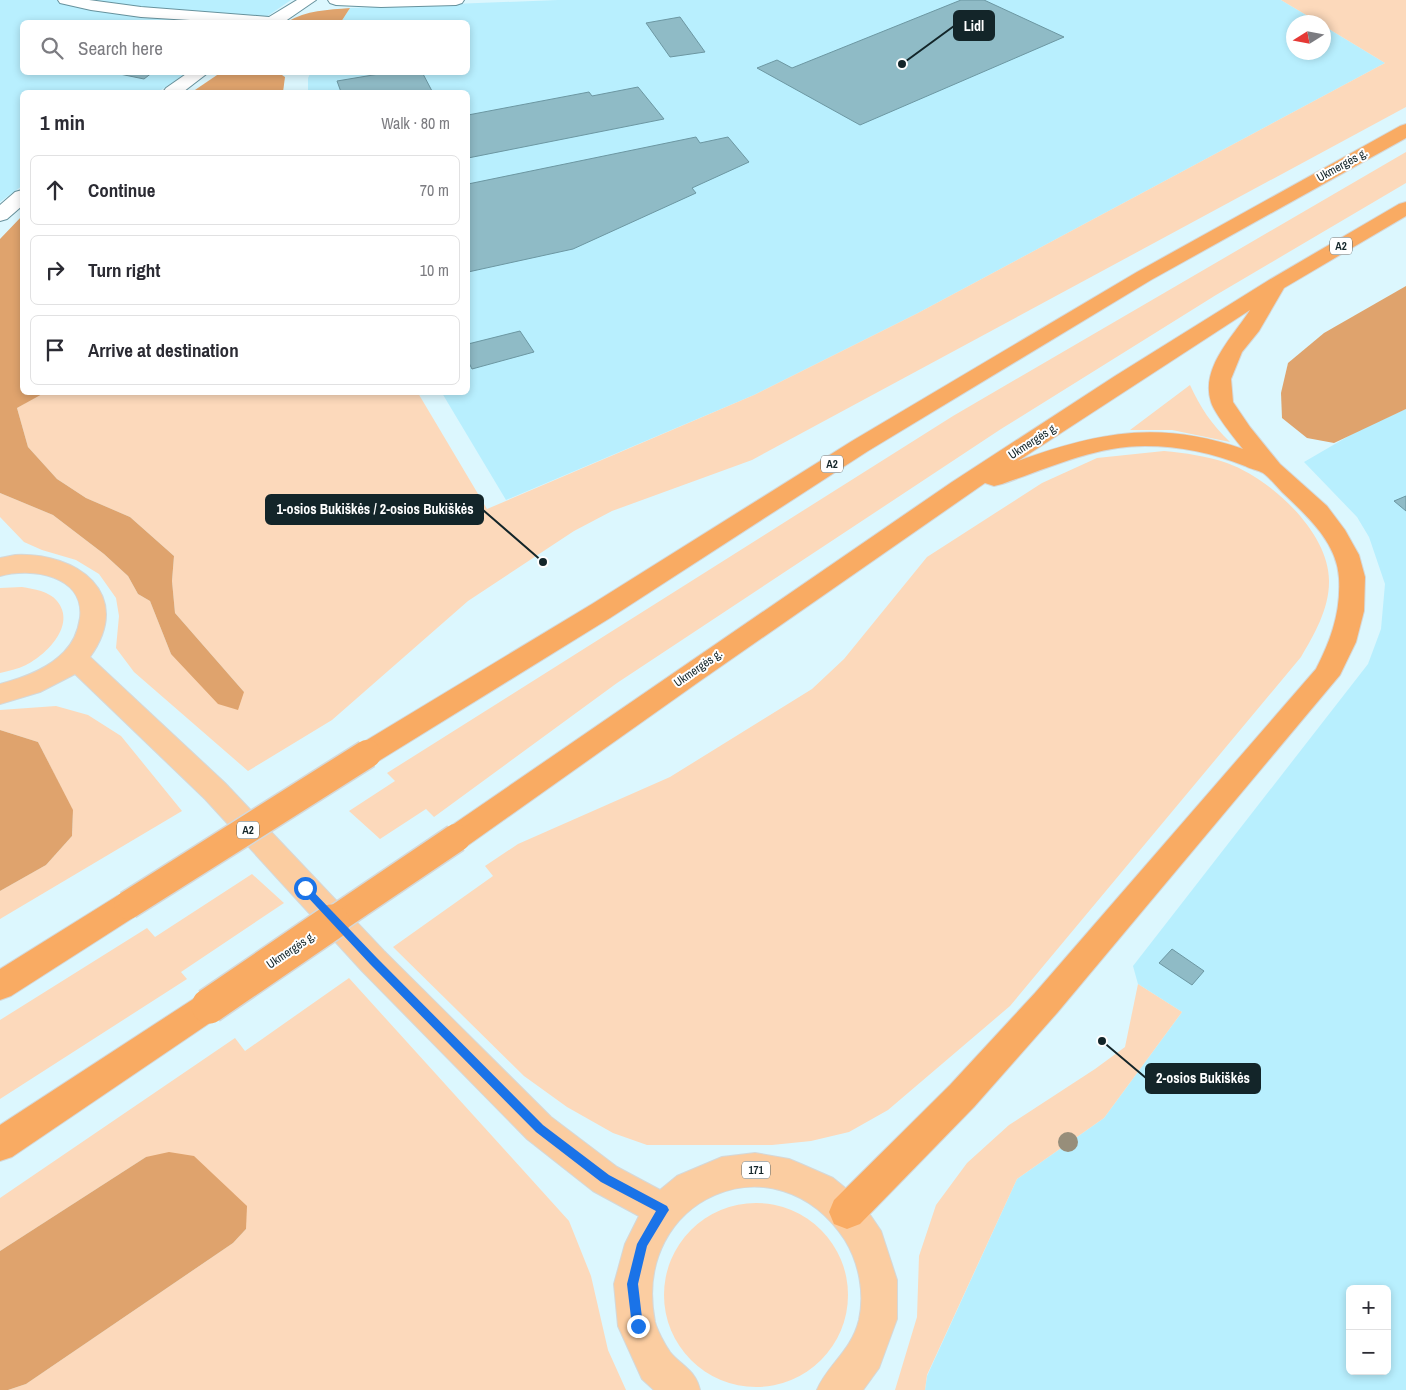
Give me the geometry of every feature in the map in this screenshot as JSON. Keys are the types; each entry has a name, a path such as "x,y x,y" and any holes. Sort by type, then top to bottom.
{"highway":[{"name":"Ukmergės g.","path":"0,986 367,754 601,611 860,446 1144,276 1406,130"},
{"name":"Ukmergės g.","path":"0,1144 209,1006 456,838 961,488 1123,381 1276,284 1406,208"},
{"path":"847,1212 962,1096 1046,1003 1326,675 1343,642 1351,610 1352,576 1346,556 1336,536 1318,512 1272,469 1242,432 1222,402 1220,379 1232,351 1248,331 1276,284"},
{"path":"961,488 1100,444 1135,439 1170,438 1195,442 1245,457 1272,469"}],"main road":[{"path":"0,567 30,564 54,567 73,575 86,587 92,603 94,622 87,640 75,658 47,678 14,691 0,694"},
{"path":"75,658 215,791 373,961 539,1128 605,1179 663,1210"},
{"name":"171","path":"681,1390 656,1364 638,1326 633,1284 642,1244 663,1210 690,1188 722,1174 755,1170 788,1176 820,1190 847,1212 868,1244 879,1280 878,1319 866,1355 842,1386 836,1390"}],"street":[{"path":"66,0 161,13 251,20"},
{"path":"276,20 308,0"},
{"path":"336,0 381,2 456,0"},
{"path":"175,90 197,75"},
{"path":"0,215 20,198"}],"shaded area":[{"path":"0,0 291,0 262,20 20,20 20,75 184,75 161,90 20,90 20,187 0,202"},
{"path":"558,0 1281,0 1306,15 1286,15 1286,60 1331,60 1331,30 1385,63 918,313 754,395 506,500 443,395 470,395 470,90 308,90 310,75 470,75 470,20 342,20 350,8"},
{"path":"1281,0 1406,0 1406,107 752,460 612,511 574,531 468,601 332,720 248,771 134,672 116,648 119,616 116,598 99,574 76,560 42,550 24,542 0,517 0,493 53,515 104,554 128,576 138,594 150,601 171,654 244,692 175,613 172,581 174,556 130,517 86,498 57,479 28,447 17,408 39,395 419,395 487,509 754,395 918,313 1385,63 1331,30 1331,15 1306,15"},
{"path":"350,8 342,20 291,20 302,15 325,10"},
{"path":"217,75 282,75 285,77 283,90 195,90"},
{"path":"1406,152 1406,183 1216,295 1001,429 617,683 434,817 426,809 380,839 349,811 395,781 387,773 953,416"},
{"path":"20,218 20,395 40,395 17,408 28,447 57,479 86,498 130,517 174,556 172,581 175,613 244,692 238,710 218,704 171,654 150,601 138,594 128,576 104,554 53,515 0,493 0,239"},
{"path":"1406,286 1406,409 1334,443 1307,438 1282,418 1281,393 1288,363 1324,333"},
{"path":"1190,385 1207,415 1230,442 1172,430 1130,430"},
{"path":"1406,409 1406,1390 925,1390 927,1376 1017,1179 1104,1118 1182,1012 1138,984 1133,966 1368,664 1381,629 1385,584 1369,537 1357,517 1304,462 1359,430"},
{"path":"1164,451 1212,458 1227,463 1262,481 1295,510 1309,527 1320,545 1327,563 1329,582 1324,612 1301,657 1010,1006 888,1110 849,1132 811,1141 772,1145 647,1145 613,1133 567,1107 524,1076 393,947 493,876 485,866 518,844 670,777 812,689 844,659 927,557 1042,483 1097,458"},
{"path":"22,587 46,593 57,601 62,610 63,620 61,629 50,647 34,660 20,668 0,673 0,588"},
{"path":"56,706 88,715 121,736 182,811 0,919 0,891 46,865 72,836 73,811 38,742 0,730 0,710"},
{"path":"0,730 38,742 73,810 72,836 46,865 0,891"},
{"path":"252,874 284,903 181,972 187,979 0,1099 0,1020 147,928 155,937"},
{"path":"349,978 569,1221 591,1276 608,1350 626,1390 8,1390 26,1384 233,1243 246,1229 146,1157 0,1251 0,1198 235,1038 245,1051"},
{"path":"1138,984 1182,1012 1104,1118 1017,1179 927,1375 925,1390 895,1390 917,1317 919,1256 936,1205 967,1163 1009,1125 1095,1069 1125,1047"},
{"path":"169,1152 194,1156 247,1206 246,1229 233,1243 26,1384 8,1390 0,1390 0,1251 146,1157"},
{"path":"747,1203 765,1203 791,1210 807,1218 821,1230 833,1244 841,1260 848,1286 848,1304 841,1330 833,1346 821,1360 807,1372 783,1383 765,1387 747,1387 729,1383 705,1372 679,1346 668,1322 664,1304 664,1286 668,1268 679,1244 705,1218 729,1207"}],"building":[{"path":"961,0 984,0 1064,37 860,125 757,68 777,60 792,68"},
{"path":"680,17 705,52 670,57 646,23"},
{"path":"125,75 149,75 144,79"},
{"path":"373,75 424,75 431,90 340,90 337,81"},
{"path":"638,87 664,119 470,158 470,115 589,92 592,96"},
{"path":"696,137 700,143 728,137 749,162 692,188 696,193 573,249 470,272 470,184"},
{"path":"520,331 534,352 472,369 470,365 470,344"},
{"path":"1406,496 1406,511 1394,501"},
{"path":"1172,949 1204,971 1192,985 1159,963"}],"place":[{"name":"Lidl","path":"902,64"},
{"name":"1-osios Bukiškės / 2-osios Bukiškės","path":"543,562"},
{"name":"2-osios Bukiškės","path":"1102,1041"}],"route":[{"path":"305,888 373,961 539,1128 605,1179 663,1210 642,1244 633,1284 638,1326"}]}
